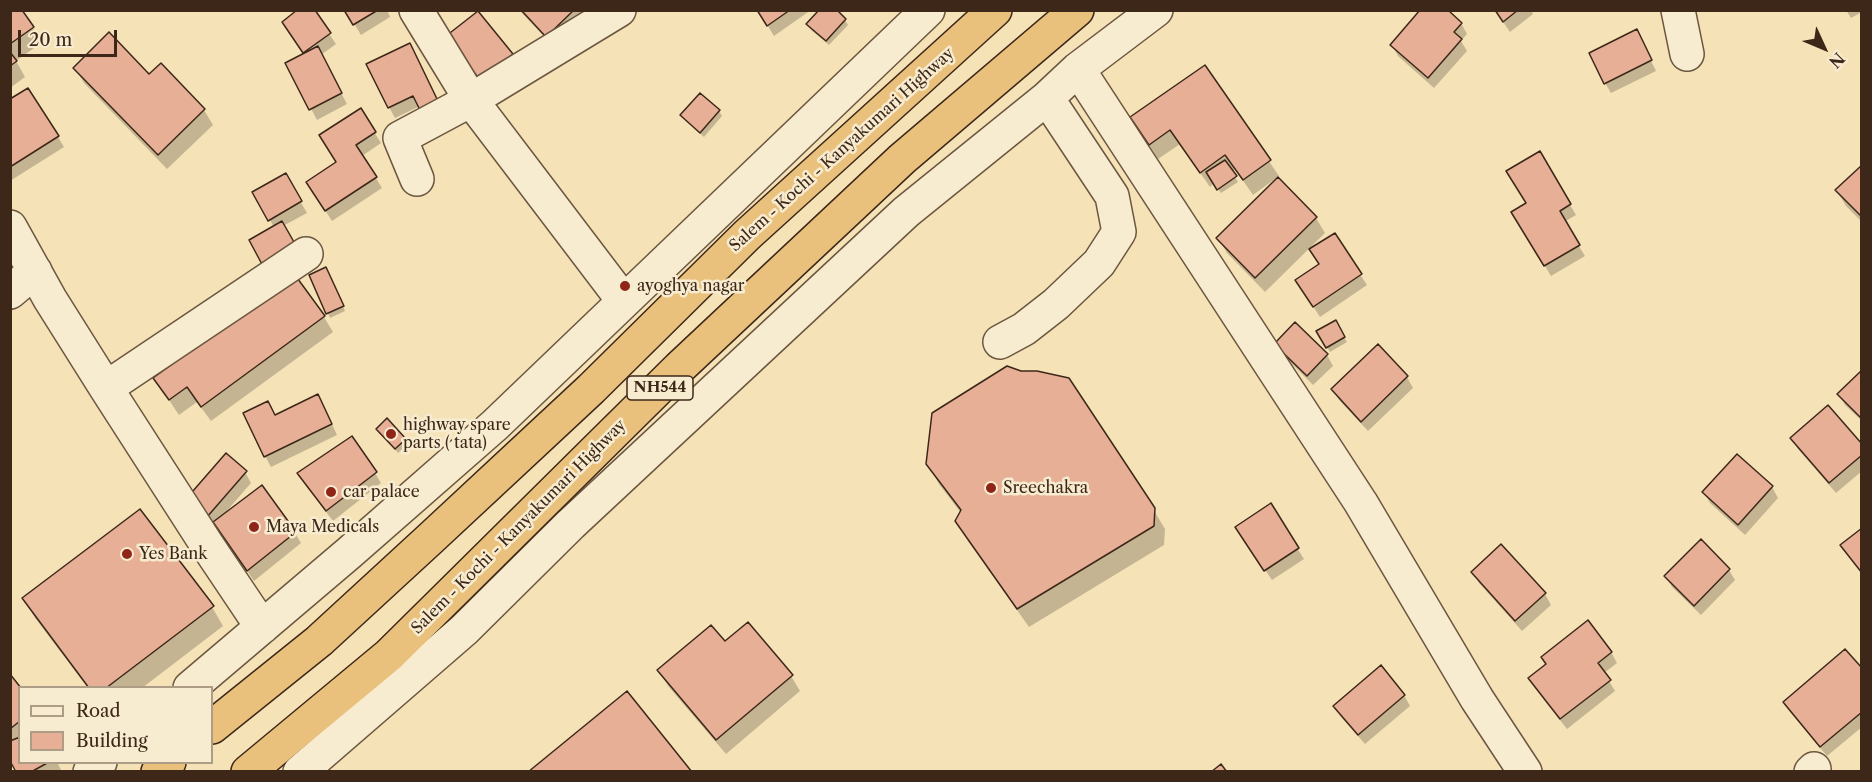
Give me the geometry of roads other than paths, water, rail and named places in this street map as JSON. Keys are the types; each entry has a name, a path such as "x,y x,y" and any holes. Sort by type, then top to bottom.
{"highway":[{"name":"Salem - Kochi - Kanyakumari Highway","path":"213,727 319,641 591,389 747,235 995,10"},
{"name":"Salem - Kochi - Kanyakumari Highway","path":"248,771 389,655 679,368 894,167 1077,10"}],"street":[{"path":"416,10 471,100 623,300"},
{"path":"417,179 400,138 471,100 619,10"},
{"path":"191,686 349,553 495,424 928,10"},
{"path":"315,766 369,711 464,630 580,516 906,212 1047,98 1078,69 1156,10"},
{"path":"1678,10 1687,54"},
{"path":"1078,69 1361,503 1477,699 1525,771"},
{"path":"1000,342 1024,329 1056,304 1099,263 1119,232 1112,196 1047,98"},
{"path":"10,227 106,388 262,627"},
{"path":"106,388 306,254"},
{"path":"10,292 35,271"}],"place":[{"name":"ayoghya nagar","path":"625,286"},
{"name":"highway spare parts ( tata)","path":"391,434"},
{"name":"Sreechakra","path":"991,488"},
{"name":"car palace","path":"331,492"},
{"name":"Maya Medicals","path":"254,527"},
{"name":"Yes Bank","path":"127,554"}]}
